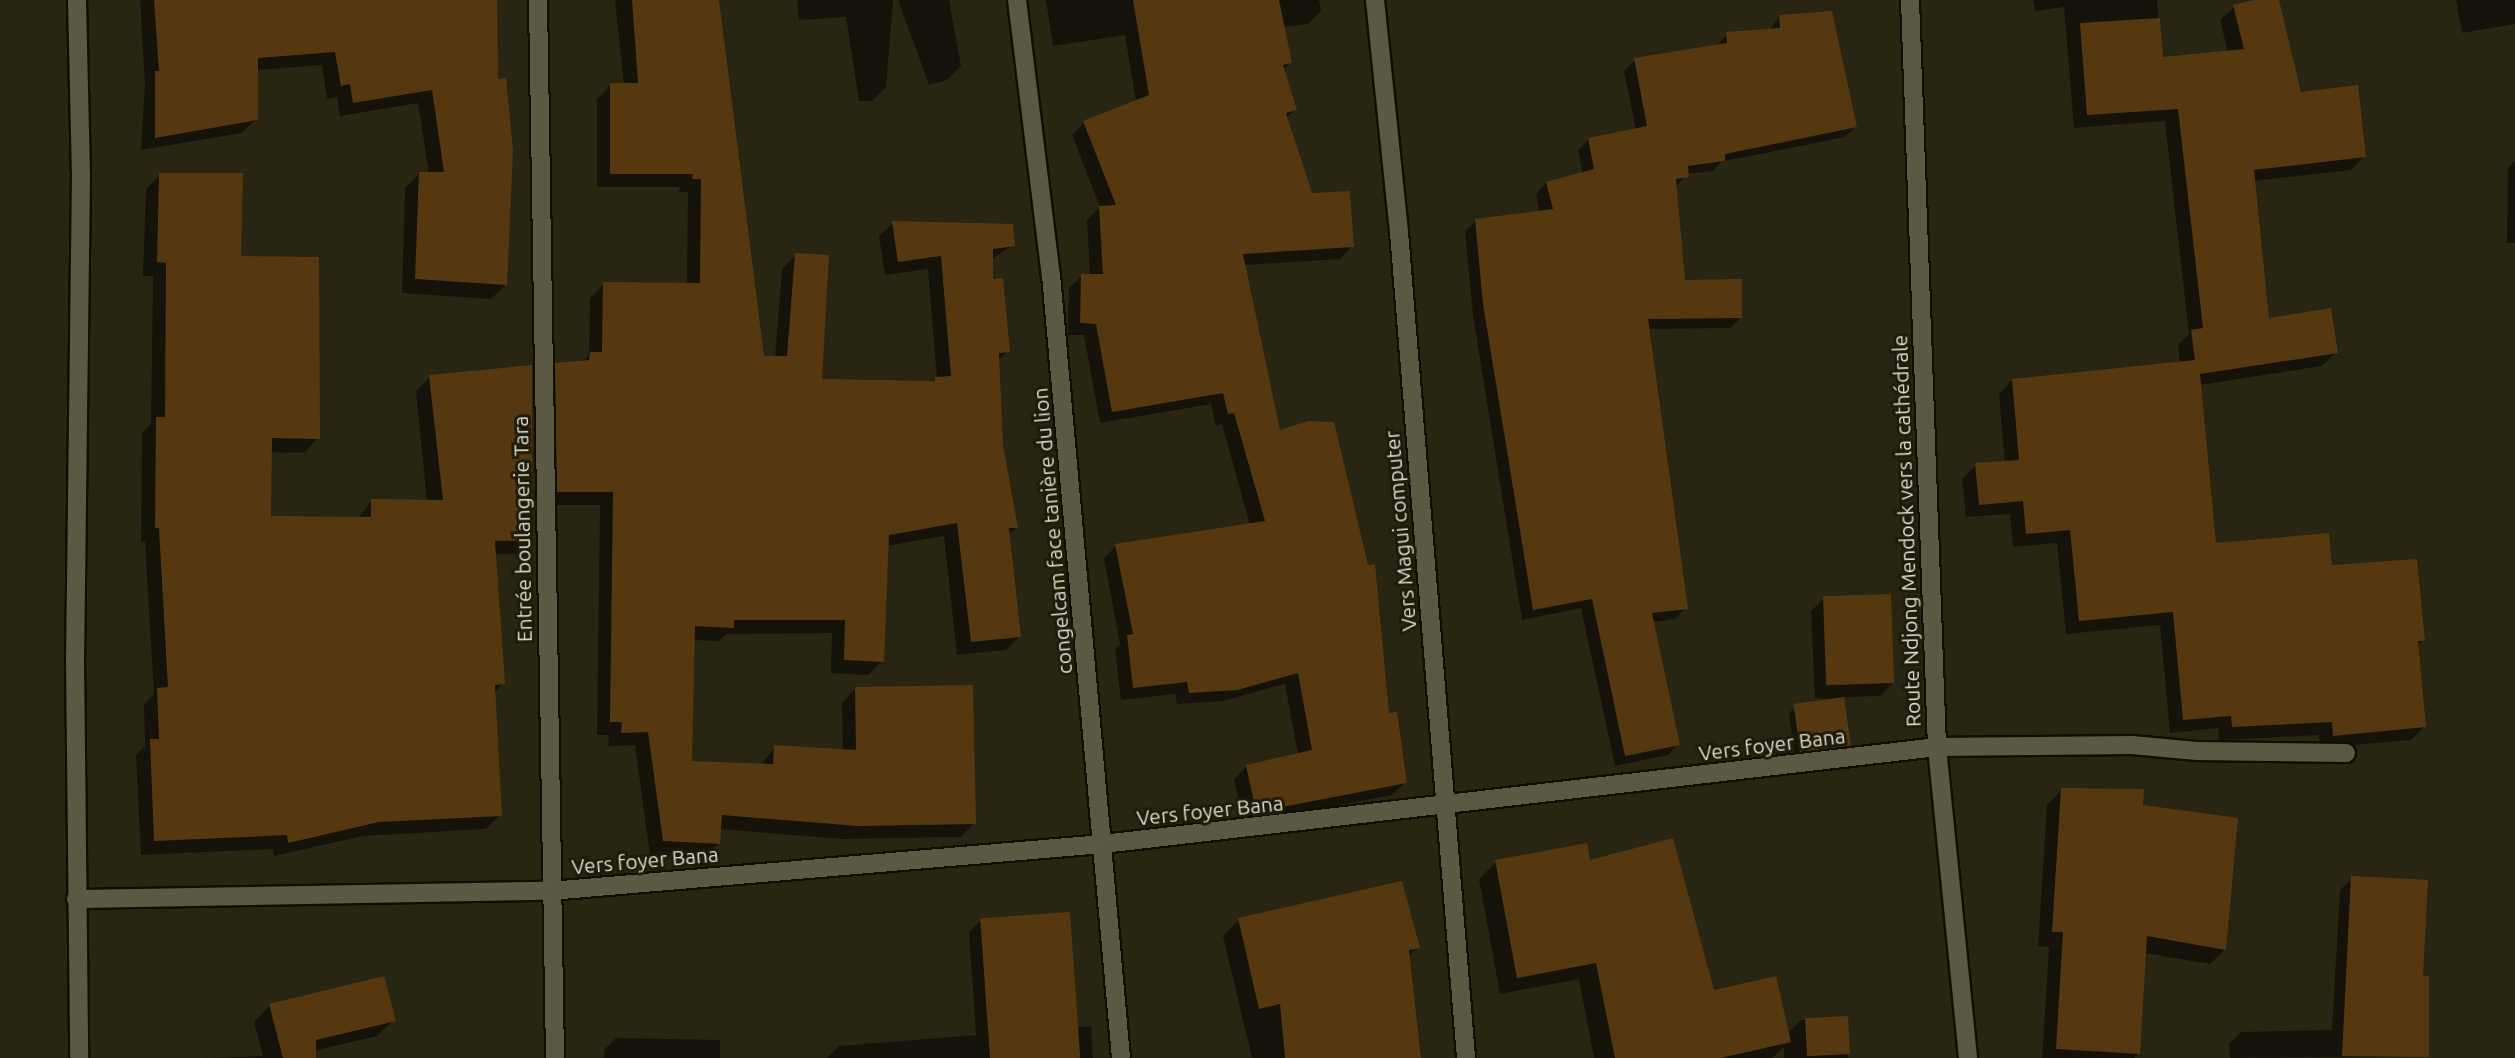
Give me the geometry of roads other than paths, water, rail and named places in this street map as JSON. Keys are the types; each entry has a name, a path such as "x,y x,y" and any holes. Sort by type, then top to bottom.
{"street":[{"path":"76,0 81,174 76,899 79,1058"},
{"name":"Entrée boulangerie Tara","path":"538,0 550,891 555,1058"},
{"name":"congelcam face tanière du lion","path":"1017,0 1051,275 1121,1058"},
{"name":"Vers Magui computer","path":"1376,0 1466,1058"},
{"name":"Route Ndjong Mendock vers la cathédrale","path":"1910,0 1937,747 1968,1058"},
{"name":"Vers foyer Bana","path":"76,899 550,891 1103,844 1445,807 1937,747 2132,745 2197,751 2346,753"}]}
